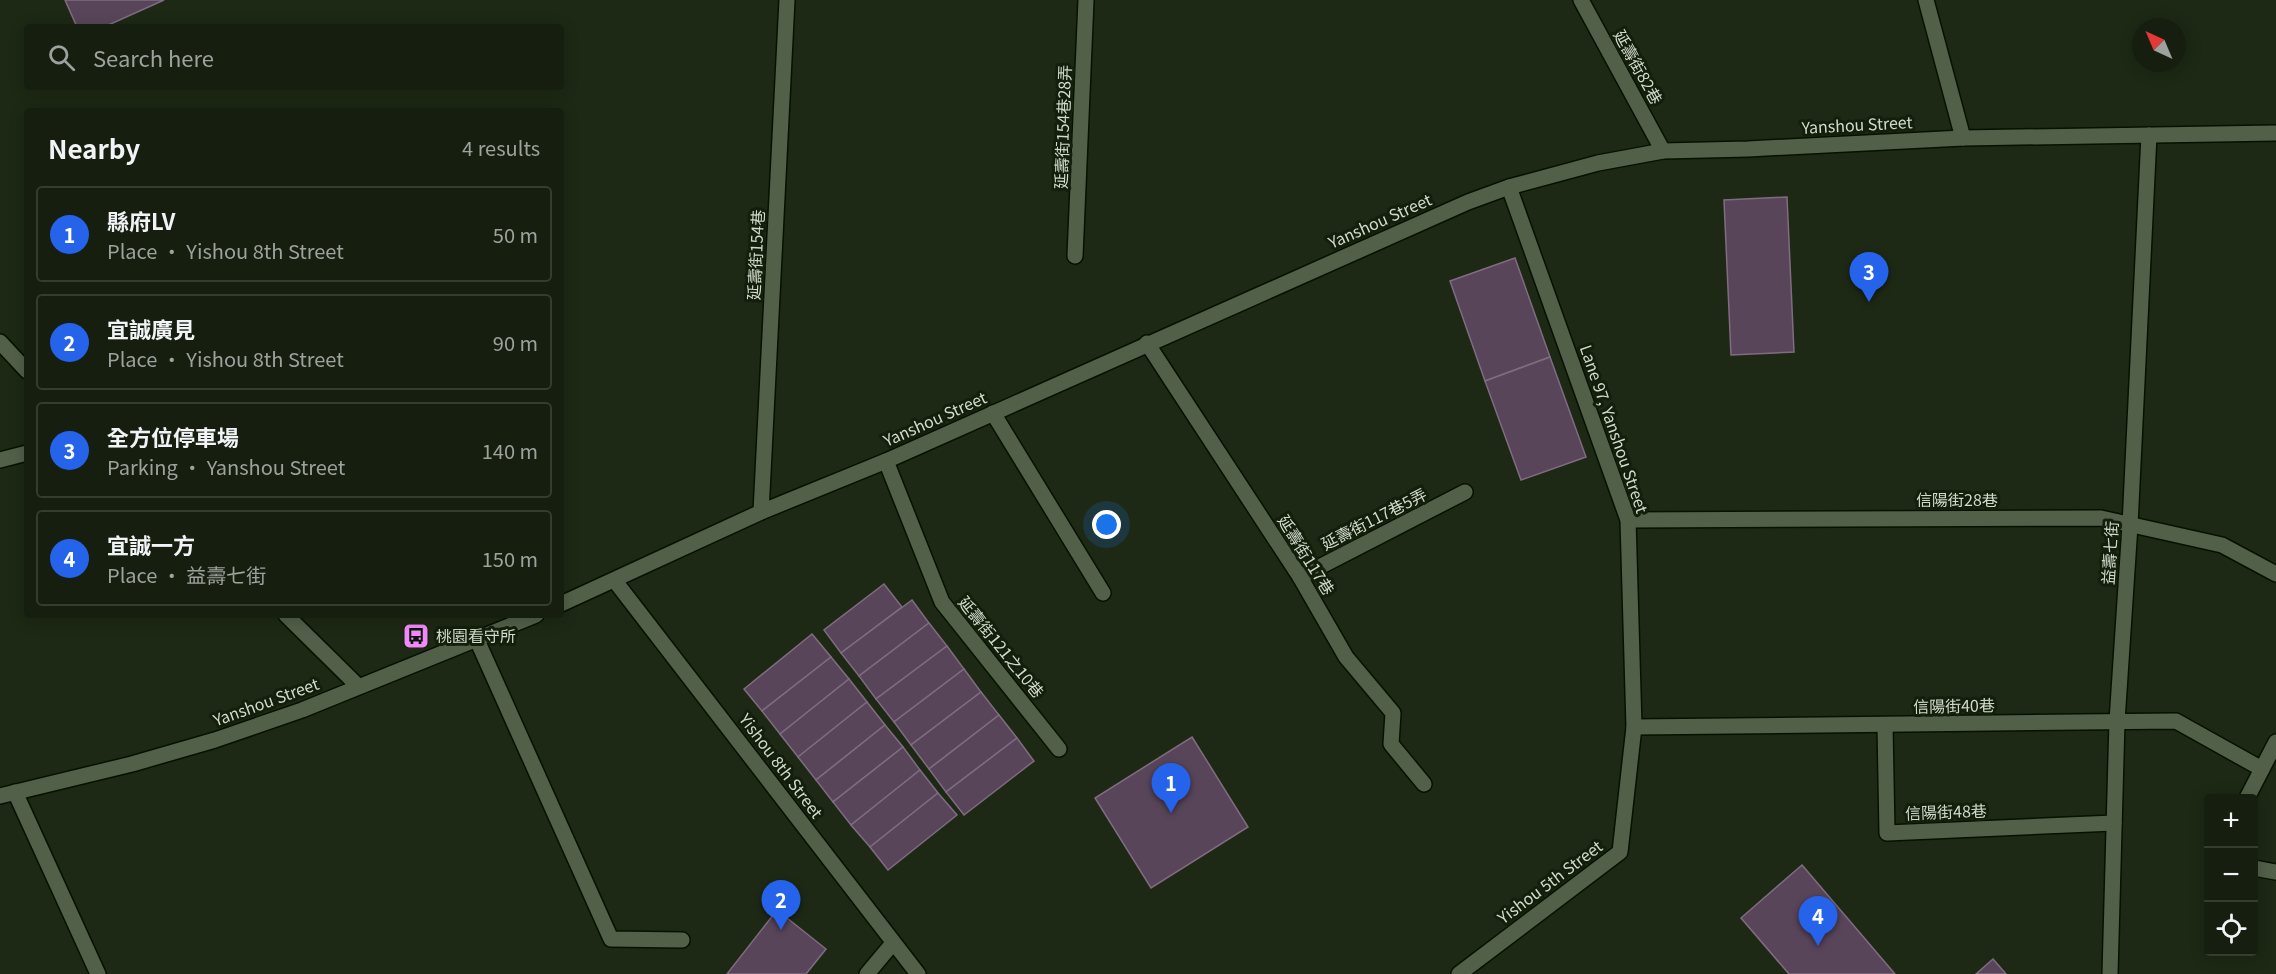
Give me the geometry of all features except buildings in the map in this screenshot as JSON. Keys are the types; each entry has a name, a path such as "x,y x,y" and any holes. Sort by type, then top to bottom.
{"street":[{"name":"延壽街154巷","path":"761,512 787,0"},
{"name":"延壽街154巷28弄","path":"1075,256 1086,0"},
{"name":"延壽街82巷","path":"1581,0 1663,151"},
{"path":"1926,0 1963,138"},
{"name":"Yanshou Street","path":"564,603 761,512 886,460 1467,202 1509,187 1599,163 1663,151 1963,138 2276,133"},
{"name":"益壽七街","path":"2110,974 2117,721 2130,525 2149,135"},
{"name":"Lane 97, Yanshou Street","path":"1509,187 1628,520 1634,727"},
{"path":"0,342 24,368"},
{"name":"延壽街117巷","path":"1147,343 1300,577 1346,657 1393,713 1391,744 1424,784"},
{"path":"993,412 1103,593"},
{"path":"0,460 24,454"},
{"name":"延壽街121之10巷","path":"886,460 942,602 1059,748"},
{"name":"延壽街117巷5弄","path":"1300,577 1465,492"},
{"name":"信陽街28巷","path":"1628,520 2100,518 2222,546 2276,574"},
{"name":"Yishou 8th Street","path":"615,581 918,974"},
{"path":"289,618 358,686"},
{"name":"Yanshou Street","path":"8,794 132,764 215,740 302,710 529,618"},
{"path":"477,640 611,939 682,940"},
{"name":"信陽街40巷","path":"1634,727 2176,721 2262,769"},
{"name":"信陽街48巷","path":"1885,725 1887,833 2114,823"},
{"name":"Yishou 5th Street","path":"1460,974 1620,852 1634,727"},
{"path":"2249,794 2276,742"},
{"path":"8,794 98,974"},
{"path":"2258,869 2276,872"},
{"path":"867,974 893,943"}],"place":[{"name":"全方位停車場","path":"1869,302"},
{"name":"桃園看守所","path":"416,636"},
{"name":"縣府LV","path":"1171,813"},
{"name":"宜誠廣見","path":"781,930"},
{"name":"宜誠一方","path":"1818,946"}]}
